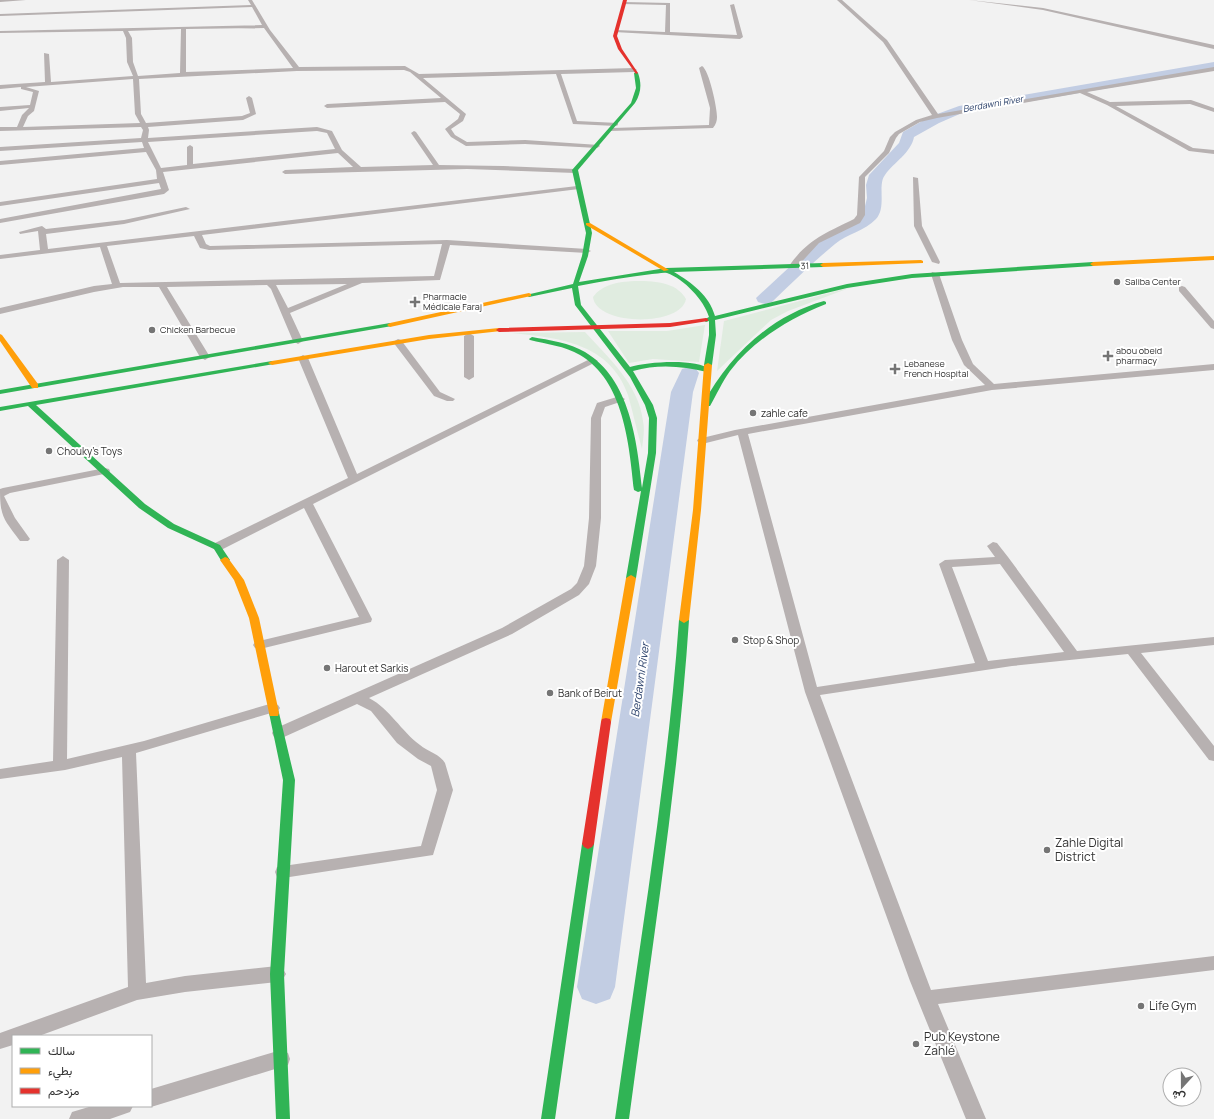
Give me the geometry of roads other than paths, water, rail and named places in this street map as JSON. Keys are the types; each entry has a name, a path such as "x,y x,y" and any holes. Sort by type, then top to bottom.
{"main road":[{"path":"548,1119 601,752 644,505 653,438 653,418 641,392 628,370 578,305 575,286 587,251 588,224 577,188 575,171 614,127 640,93 640,85 634,70 616,41 616,31 625,1"},
{"path":"588,224 666,270 701,294 710,309 712,319 697,510 682,635 679,691 667,792 622,1119"},
{"path":"1023,259 1214,251"},
{"path":"0,409 403,341 488,330 595,328 670,324 712,319 847,286 925,275 1048,266 1214,258"},
{"name":"31","path":"0,392 454,314 575,286 624,276 666,270 940,262"},
{"path":"704,413 710,397 726,373 742,354 764,333 801,311 836,299 925,275"},
{"path":"0,336 35,386"},
{"path":"403,341 469,336 525,338 550,342 575,350 593,361 613,384 620,399 634,448 638,492 644,505"},
{"path":"628,370 641,366 660,364 680,365 707,370"},
{"path":"74,379 76,396"},
{"path":"30,404 142,506 171,526 217,547 239,580 254,618 289,780 277,974 283,1119"}],"street":[{"path":"0,1 24,0"},
{"path":"839,0 885,41 936,116"},
{"path":"971,0 1051,11 1214,47"},
{"path":"211,1 251,2"},
{"path":"625,1 668,4 667,34"},
{"path":"0,15 251,2"},
{"path":"251,2 266,26 297,69"},
{"path":"616,31 740,37 739,28 732,5"},
{"path":"0,32 266,26"},
{"path":"183,74 184,28"},
{"path":"0,221 161,192 165,190 161,182 159,170 144,140 146,130 138,114 136,77 130,62 129,38 124,29"},
{"path":"46,54 48,84"},
{"path":"0,87 183,74 297,69 402,68 410,69 444,100 463,114 461,120 448,129 453,136 463,144 525,142 598,146"},
{"path":"558,72 575,123 614,127 706,128 713,126 712,99 702,68"},
{"path":"793,266 805,251 816,241 856,221 861,215 862,177 887,152 893,137 918,120 1079,91 1214,69"},
{"path":"418,76 634,70"},
{"path":"11,86 36,91 32,108 34,114 29,128"},
{"path":"1079,91 1109,104 1191,150 1214,152"},
{"path":"0,129 144,126 248,117 253,114 249,98"},
{"path":"327,106 444,100"},
{"path":"1109,104 1188,101 1198,103 1214,110"},
{"path":"0,109 32,108"},
{"path":"19,128 25,115 32,108"},
{"path":"0,149 317,129 330,132 339,151 358,169"},
{"path":"414,133 437,167"},
{"path":"190,147 190,167"},
{"path":"0,163 148,150"},
{"path":"159,170 339,151"},
{"path":"285,172 437,167 507,167 575,171"},
{"path":"916,178 918,226 940,262"},
{"path":"0,204 161,182"},
{"path":"42,232 131,231 198,233 577,188"},
{"path":"0,258 103,245 131,231 186,209"},
{"path":"23,232 42,228 44,252"},
{"path":"198,233 198,238 203,246 209,248 447,242 587,251"},
{"path":"0,311 94,289 117,286 437,278 447,242"},
{"path":"103,245 117,286"},
{"path":"935,274 957,340 969,365 992,387"},
{"path":"286,312 361,281"},
{"path":"268,282 275,288 298,341"},
{"path":"162,285 206,357"},
{"path":"1182,289 1214,326"},
{"path":"469,336 469,377"},
{"path":"403,341 437,394 450,399"},
{"path":"303,358 354,480"},
{"path":"217,547 593,361"},
{"path":"702,441 992,387 1214,367"},
{"path":"279,734 507,632 575,592 583,584 590,566 595,518 596,418 598,408 601,405 620,399"},
{"path":"703,426 739,433"},
{"path":"739,433 812,692 926,998 976,1119"},
{"path":"0,494 7,490 105,471"},
{"path":"0,498 9,518 24,539"},
{"path":"260,645 366,619 307,503"},
{"path":"994,546 1074,656"},
{"path":"60,765 63,560"},
{"path":"983,666 945,564 1004,560"},
{"path":"812,692 983,666 1214,641"},
{"path":"1132,650 1214,756"},
{"path":"283,872 427,851 445,790 438,763 423,755 402,738 376,708 357,698"},
{"path":"0,774 60,765 129,749 273,708"},
{"path":"129,749 137,992"},
{"path":"926,998 1214,963"},
{"path":"17,1035 137,992 185,984 277,974"},
{"path":"0,1041 12,1037"},
{"path":"152,1098 281,1059"},
{"path":"79,1119 120,1107"}],"waterway":[{"name":"Berdawni River","path":"765,298 830,239 855,227 870,216 875,198 874,185 876,175 906,144 908,135 934,120 959,110 1214,66"},
{"name":"Berdawni River","path":"596,987 682,392 689,373"}],"place":[{"name":"Saliba Center","path":"1117,282"},
{"name":"Pharmacie Médicale Faraj","path":"415,302"},
{"name":"Chicken Barbecue","path":"152,330"},
{"name":"abou obeid pharmacy","path":"1108,356"},
{"name":"Lebanese French Hospital","path":"895,369"},
{"name":"zahle cafe","path":"753,413"},
{"name":"Chouky's Toys","path":"49,451"},
{"name":"Stop & Shop","path":"735,640"},
{"name":"Harout et Sarkis","path":"327,668"},
{"name":"Bank of Beirut","path":"550,693"},
{"name":"Zahle Digital District","path":"1047,850"},
{"name":"Life Gym","path":"1141,1006"},
{"name":"Pub Keystone Zahlé","path":"916,1044"}]}
